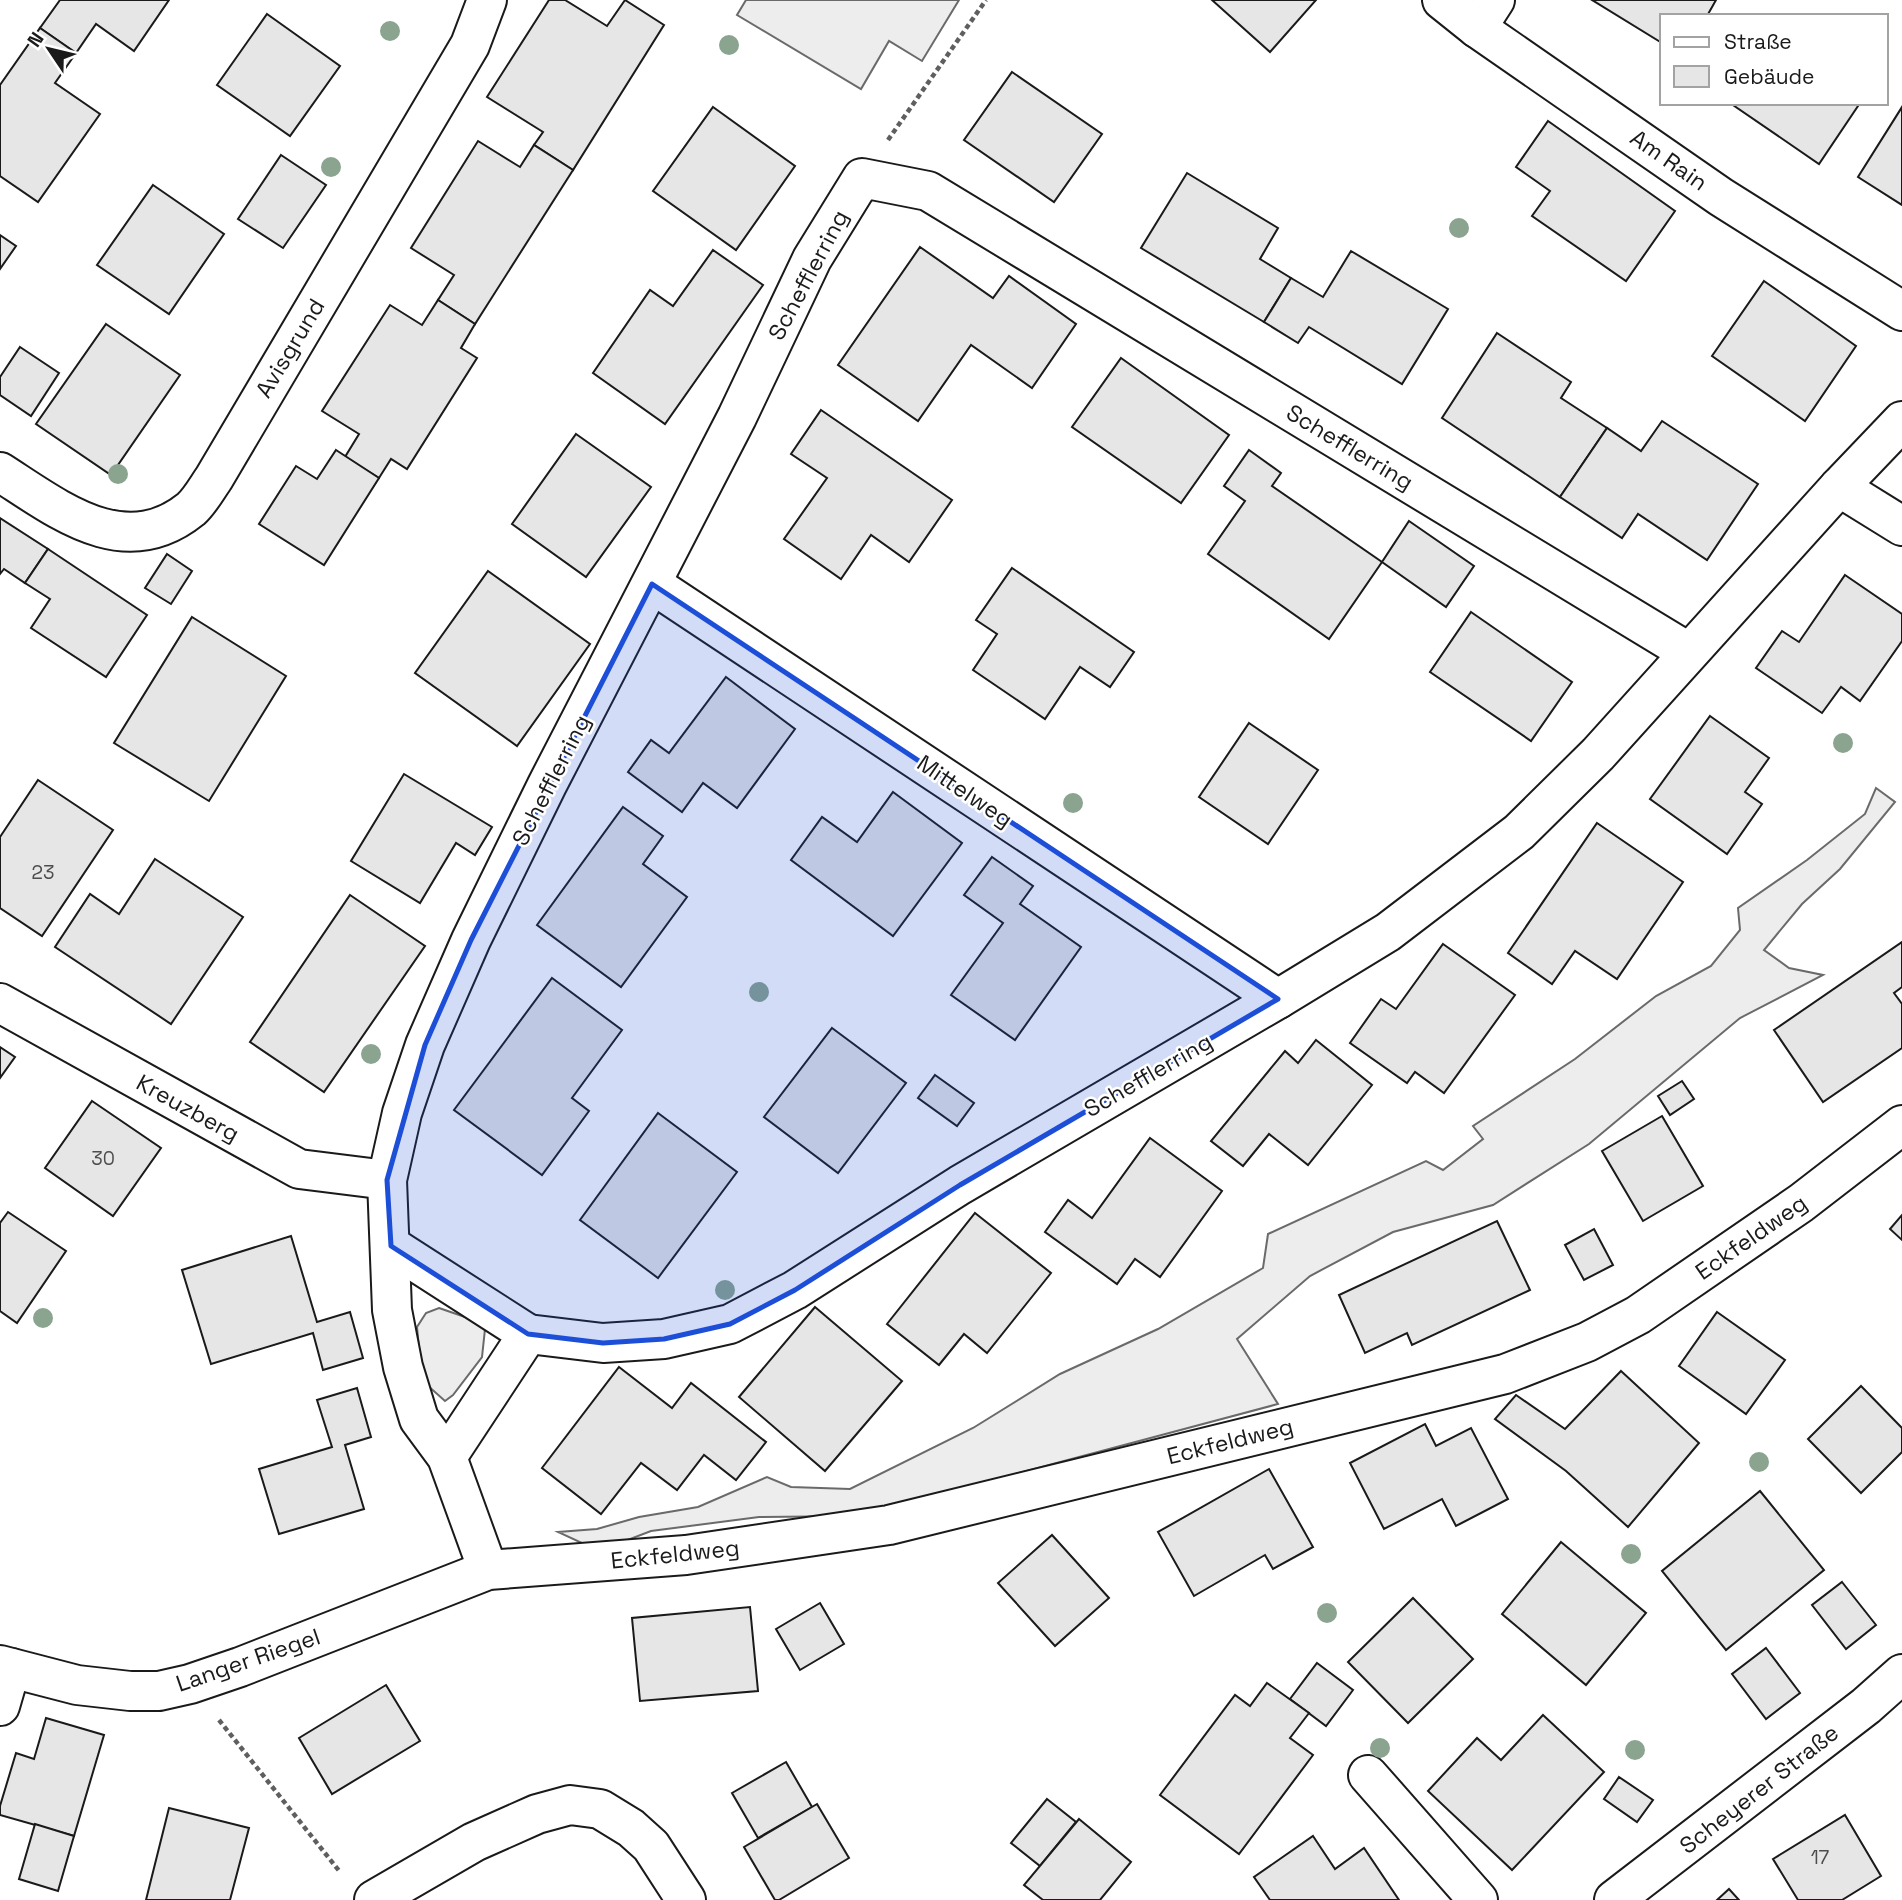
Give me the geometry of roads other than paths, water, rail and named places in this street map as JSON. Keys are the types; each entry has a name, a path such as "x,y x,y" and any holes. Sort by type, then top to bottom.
{"street":[{"name":"Avisgrund","path":"0,472 69,516 100,529 137,531 164,526 193,507 214,478 471,45 487,0"},
{"name":"Am Rain","path":"1442,0 1486,14 1721,197 1902,311"},
{"name":"Schefflerring","path":"488,1570 447,1457 419,1419 403,1367 392,1310 387,1180 402,1113 425,1045 466,952 547,785 737,417 812,258 862,178 928,191 1688,652"},
{"name":"Schefflerring","path":"391,1246 528,1334 603,1343 664,1339 730,1324 795,1290 960,1185 1279,999 1388,932 1519,832 1598,754 1839,486 1902,421"},
{"path":"1839,486 1902,526"},
{"name":"Mittelweg","path":"652,584 1279,999"},
{"name":"Kreuzberg","path":"0,1003 299,1169 387,1180"},
{"name":"Eckfeldweg","path":"488,1570 685,1555 889,1525 1506,1374 1587,1342 1638,1315 1801,1203 1902,1125"},
{"path":"447,1457 528,1334"},
{"name":"Langer Riegel","path":"6,1666 77,1685 131,1691 159,1691 190,1685 488,1570"},
{"path":"0,1706 6,1666"},
{"name":"Scheyerer Straße","path":"1614,1900 1866,1706 1902,1674"},
{"path":"1368,1775 1478,1900"},
{"path":"360,1889 537,1814 570,1805 600,1809 631,1828 651,1846 686,1900"}]}
